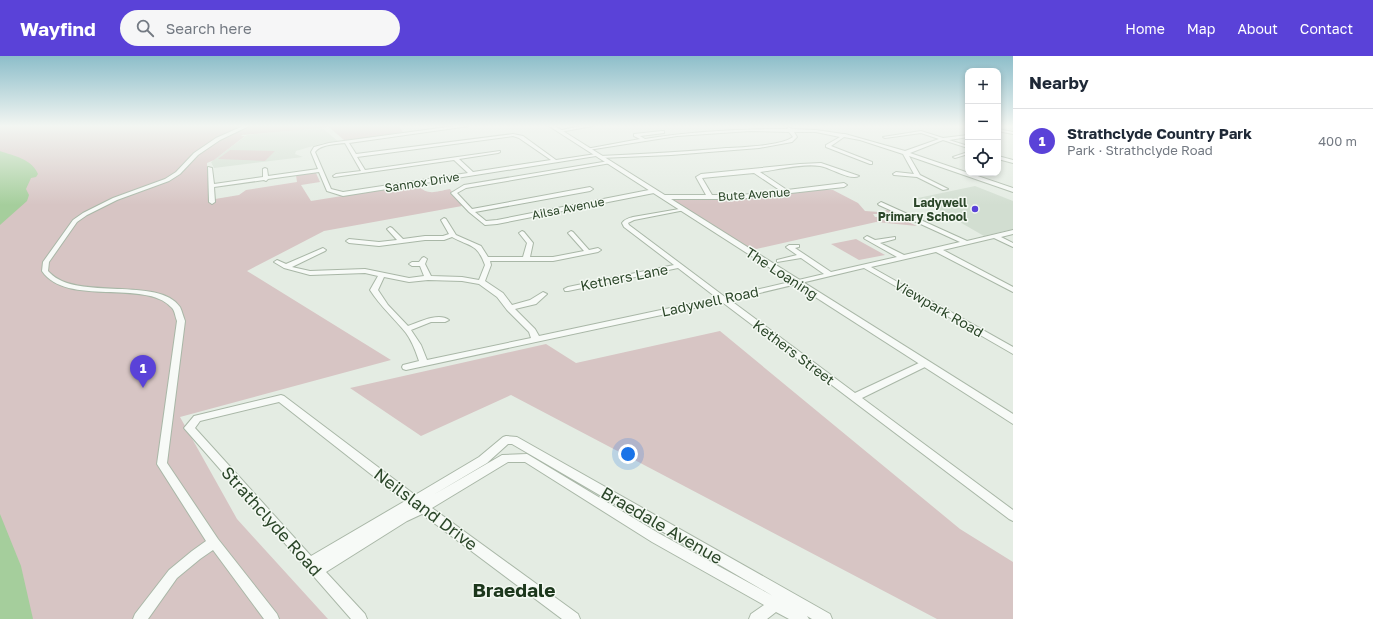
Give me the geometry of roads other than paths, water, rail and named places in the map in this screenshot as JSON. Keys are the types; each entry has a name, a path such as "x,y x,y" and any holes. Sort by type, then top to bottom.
{"street":[{"path":"199,152 178,173 167,180 115,199 85,214 75,221 60,240 46,262 45,271 52,279 66,285 94,290 154,294 166,299 175,306 181,321 162,464 214,543 272,619"},
{"path":"211,186 320,170 313,152"},
{"path":"352,152 364,172"},
{"path":"354,156 383,152"},
{"path":"336,176 496,152"},
{"path":"544,152 556,161"},
{"name":"The Loaning","path":"593,152 1013,420"},
{"name":"Sannox Drive","path":"320,170 329,190 343,194 556,161 598,156 693,152"},
{"path":"843,152 870,163"},
{"path":"905,153 918,176"},
{"path":"905,153 1013,190"},
{"path":"955,157 965,154"},
{"path":"455,158 472,174"},
{"path":"1001,158 1013,162"},
{"path":"590,189 471,211 454,192 464,188 609,162"},
{"path":"710,197 699,177 701,176 754,171 800,164 821,164 856,176"},
{"path":"208,169 212,202"},
{"path":"265,169 266,179"},
{"path":"754,171 788,193"},
{"path":"896,174 918,176 945,189"},
{"path":"1004,186 1013,184"},
{"name":"Bute Avenue","path":"664,197 740,197 788,193 844,185"},
{"name":"Ailsa Avenue","path":"471,211 483,222 497,222 654,191"},
{"path":"881,204 966,243"},
{"name":"Kethers Street","path":"683,209 633,219 625,223 626,226 1013,516"},
{"path":"444,220 453,235 472,243 484,253 488,265 481,282"},
{"path":"401,241 392,232 404,232"},
{"name":"Ladywell Road","path":"406,367 724,299 1013,232"},
{"path":"522,233 530,243 526,259"},
{"path":"349,241 364,240 379,244 444,238 453,235"},
{"path":"583,235 573,235 588,252"},
{"path":"995,236 1013,245"},
{"path":"866,238 902,257"},
{"path":"874,242 893,238"},
{"path":"521,243 529,241"},
{"path":"797,246 790,247 829,274"},
{"path":"936,249 1013,290"},
{"path":"286,266 323,250"},
{"path":"486,259 553,259 598,250"},
{"path":"779,261 802,256"},
{"path":"278,262 310,273 365,271 409,280 428,278 462,279 481,282 500,295 532,331 536,339"},
{"path":"412,264 423,262 428,278"},
{"name":"Kethers Lane","path":"568,289 680,266"},
{"name":"Viewpark Road","path":"865,266 1013,351"},
{"path":"382,274 374,290 381,302 406,328 418,346 424,363"},
{"path":"510,308 533,302 543,294"},
{"path":"406,328 430,320 445,320"},
{"path":"855,397 924,364"},
{"name":"Strathclyde Road","path":"281,398 197,418 189,428 360,619"},
{"name":"Neilsland Drive","path":"281,398 423,508 573,619"},
{"name":"Braedale Avenue","path":"498,447 506,440 514,440 825,619"},
{"path":"498,447 511,457 436,499 423,508 313,567 413,500 483,460 498,447"},
{"name":"Braedale Avenue","path":"511,457 527,458 656,538 802,619"},
{"path":"140,619 173,574 196,555 214,543"},
{"path":"756,619 775,604 788,597"}],"place":[{"name":"Ladywell Primary School","path":"975,209"},
{"name":"Strathclyde Country Park","path":"143,388"}],"district":[{"name":"Braedale","path":"514,589"}]}
